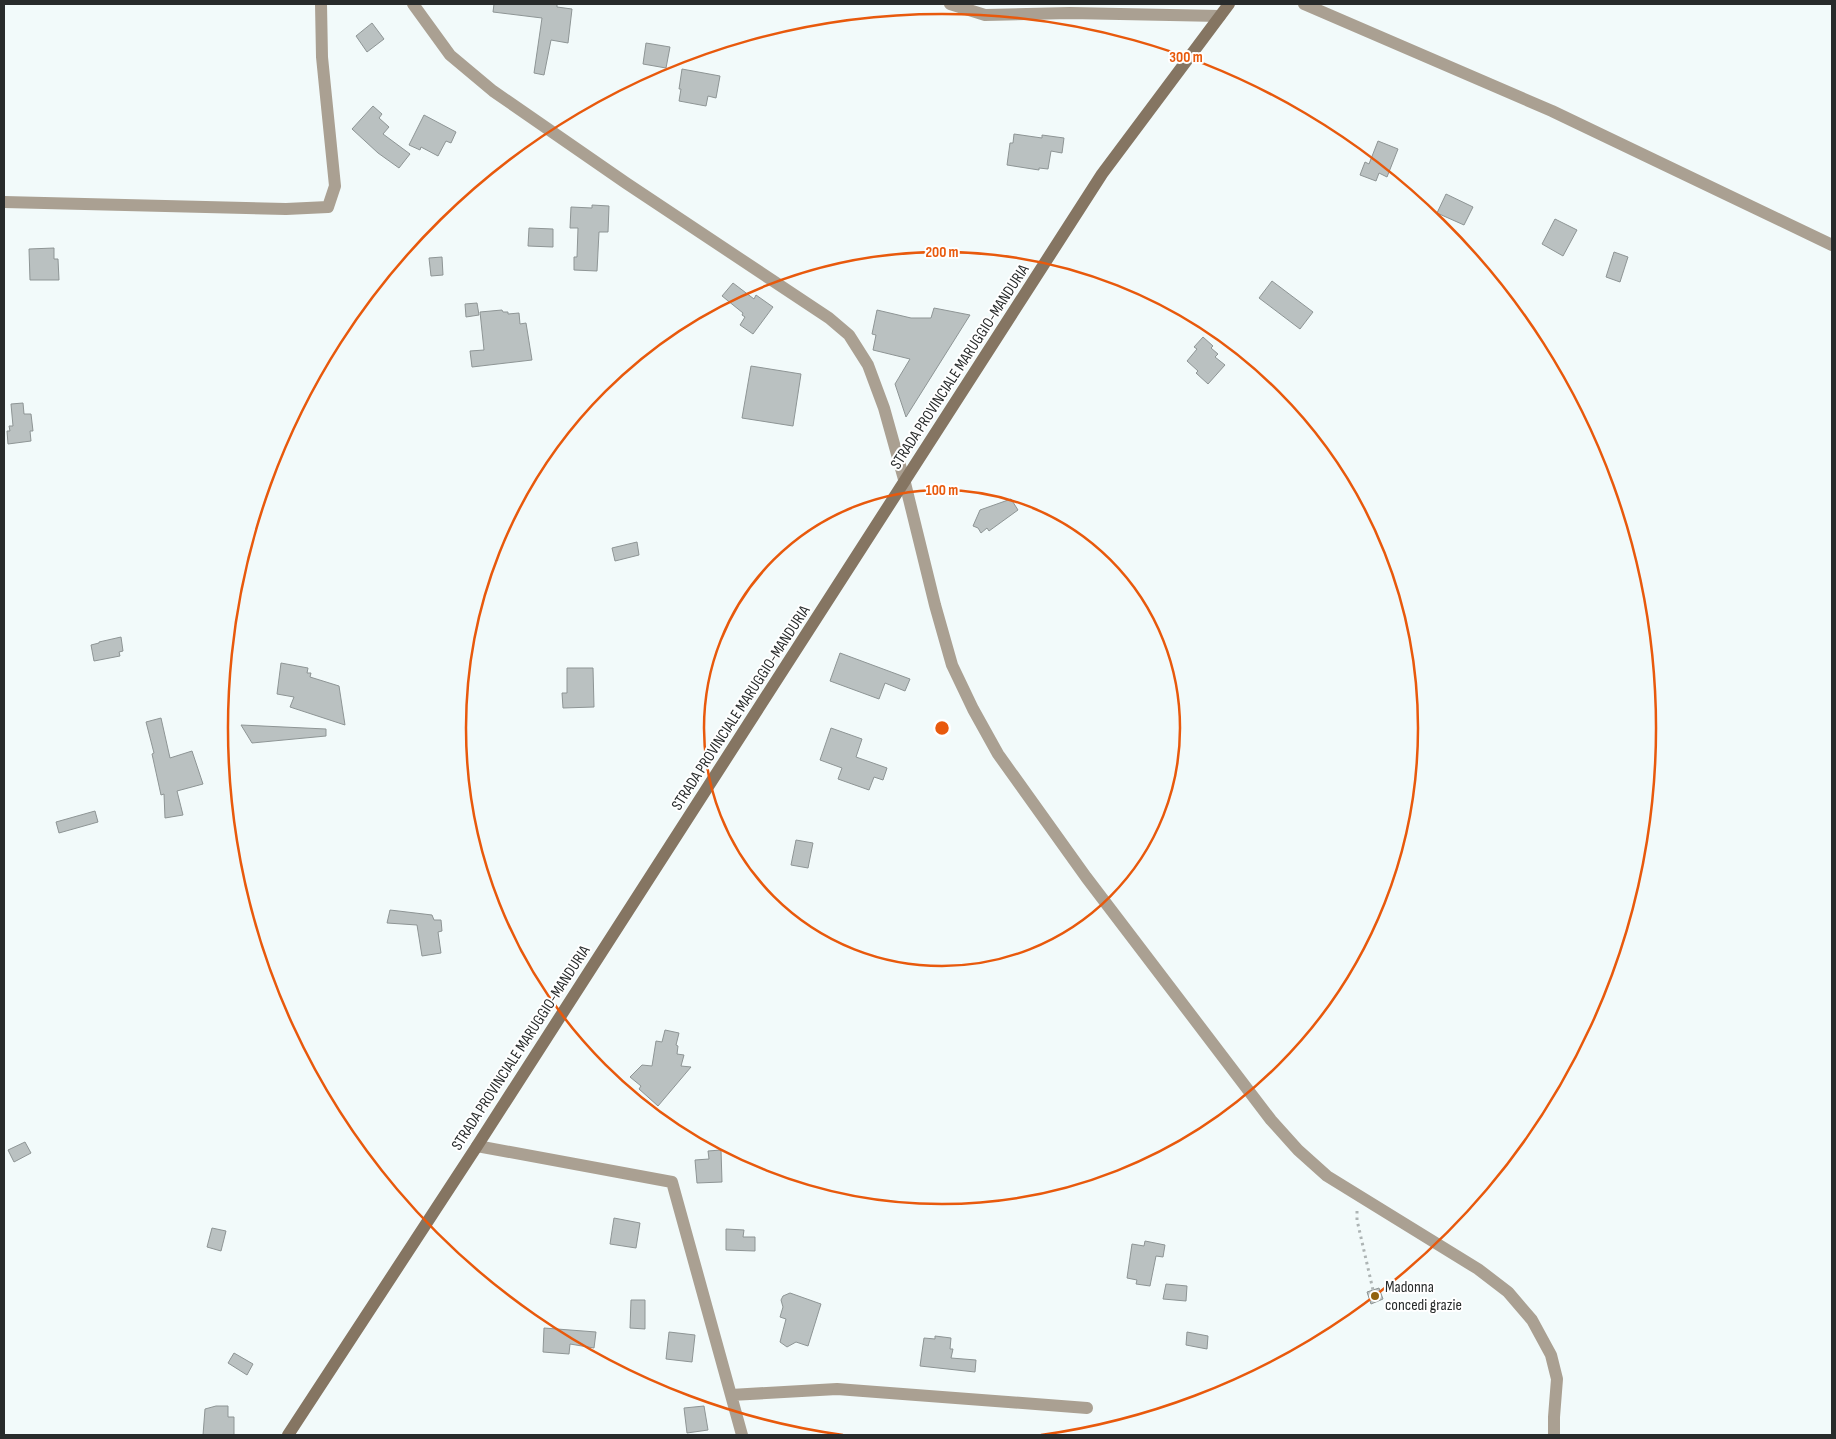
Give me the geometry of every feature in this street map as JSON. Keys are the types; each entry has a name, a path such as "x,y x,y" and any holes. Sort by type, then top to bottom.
{"main road":[{"name":"STRADA PROVINCIALE MARUGGIO-MANDURIA","path":"288,1435 905,483 1102,174 1229,4"}],"street":[{"path":"4,202 286,209 328,207 335,186 322,57 322,4"},
{"path":"412,4 450,55 493,91 626,183 829,318 849,335 868,365 884,408 952,664 973,709 998,754 1086,877 1271,1120 1298,1150 1320,1169 1358,1195 1478,1269 1508,1292 1532,1320 1551,1355 1557,1379 1554,1435"},
{"path":"950,4 985,15 1070,13 1220,16"},
{"path":"1304,4 1552,111 1832,245"},
{"path":"477,1146 672,1182 742,1435"},
{"path":"731,1395 837,1389 1087,1408"}],"path":[{"path":"1358,1195 1357,1220 1373,1290"}],"building":[{"path":"494,4 557,4 557,7 572,9 568,43 551,40 544,75 534,73 542,18 493,12"},
{"path":"372,23 384,39 367,52 356,36"},
{"path":"646,43 670,47 666,68 643,64"},
{"path":"682,69 720,76 716,98 708,96 706,106 679,101"},
{"path":"373,106 382,114 379,118 389,127 383,134 410,154 399,168 378,153 352,129"},
{"path":"424,115 456,132 451,143 446,141 438,156 421,147 420,150 409,145"},
{"path":"1014,134 1042,138 1042,135 1064,138 1062,153 1051,151 1048,169 1039,168 1039,170 1007,165 1010,143 1013,143"},
{"path":"1378,141 1398,149 1387,177 1379,173 1376,181 1360,175 1365,162 1369,164"},
{"path":"1446,194 1473,207 1464,225 1437,213"},
{"path":"592,205 609,206 608,232 599,232 597,271 574,270 574,257 577,257 578,228 570,228 571,207 592,208"},
{"path":"1555,219 1577,230 1563,256 1542,244"},
{"path":"529,228 553,229 553,247 528,246"},
{"path":"54,248 54,259 58,259 59,280 30,280 29,249"},
{"path":"1614,252 1628,257 1620,282 1606,277"},
{"path":"442,257 443,275 431,276 429,258"},
{"path":"1272,281 1313,312 1300,329 1259,298"},
{"path":"733,283 754,299 756,295 773,307 753,334 740,325 745,317 742,315 743,313 722,296"},
{"path":"477,303 479,315 466,317 465,304"},
{"path":"934,308 970,315 906,417 895,384 910,359 873,350 876,335 872,334 877,310 911,318 931,318"},
{"path":"502,310 503,312 508,312 508,314 519,313 520,324 526,323 532,360 472,367 470,351 484,350 480,312"},
{"path":"1203,337 1213,346 1211,348 1218,354 1215,357 1225,365 1208,384 1187,361 1197,349 1194,347"},
{"path":"751,366 801,374 793,426 742,418"},
{"path":"23,403 24,414 31,414 33,431 30,431 31,441 8,444 7,431 10,431 9,426 13,426 11,404"},
{"path":"1011,499 1018,510 989,531 987,528 981,533 978,528 973,526 980,510"},
{"path":"637,542 639,555 615,561 612,548"},
{"path":"121,637 123,651 119,652 120,656 94,661 91,645"},
{"path":"840,653 910,679 905,691 885,683 879,699 830,681"},
{"path":"281,663 308,668 307,673 311,673 310,677 339,686 345,725 290,707 294,697 277,694"},
{"path":"567,668 593,668 594,707 563,708 562,693 567,693"},
{"path":"161,718 170,758 192,751 203,784 177,791 183,815 165,818 164,794 161,795 152,754 154,753 146,722"},
{"path":"241,725 326,729 326,736 252,743"},
{"path":"831,728 862,739 856,757 887,768 883,780 874,777 869,790 838,779 842,768 820,760"},
{"path":"95,811 98,822 59,833 56,822"},
{"path":"796,840 813,843 808,868 791,865"},
{"path":"390,910 432,915 434,920 441,920 442,931 438,932 441,953 422,956 417,925 387,923"},
{"path":"665,1030 679,1033 676,1045 678,1046 677,1054 684,1055 681,1066 691,1067 658,1106 639,1089 641,1086 630,1077 642,1065 652,1066 656,1041 662,1042"},
{"path":"25,1142 31,1153 14,1162 8,1150"},
{"path":"721,1150 722,1182 697,1183 695,1160 709,1159 708,1151"},
{"path":"614,1218 640,1223 636,1248 610,1244"},
{"path":"212,1228 226,1231 221,1251 207,1247"},
{"path":"726,1229 744,1230 743,1237 755,1237 755,1251 726,1250"},
{"path":"1145,1241 1165,1245 1163,1257 1156,1256 1150,1286 1136,1284 1137,1280 1127,1278 1132,1244 1144,1246"},
{"path":"1166,1284 1187,1286 1186,1301 1163,1299"},
{"name":"Madonna concedi grazie","path":"1379,1288 1383,1299 1371,1304 1367,1292"},
{"path":"790,1293 821,1304 808,1346 796,1342 787,1347 780,1342 786,1319 780,1317 783,1307 781,1300 783,1296"},
{"path":"631,1300 645,1300 645,1329 630,1328"},
{"path":"544,1328 596,1332 594,1348 570,1344 569,1354 543,1352"},
{"path":"669,1332 695,1335 692,1362 666,1359"},
{"path":"1187,1332 1208,1336 1207,1349 1186,1345"},
{"path":"935,1336 951,1338 950,1349 953,1349 951,1358 976,1360 975,1372 920,1366 924,1338 935,1339"},
{"path":"234,1353 253,1364 247,1375 228,1363"},
{"path":"216,1406 228,1406 228,1417 234,1417 234,1435 203,1435 205,1409"},
{"path":"704,1406 708,1430 687,1433 684,1408"}],"place":[{"name":"Madonna concedi grazie","path":"1375,1296"}]}
